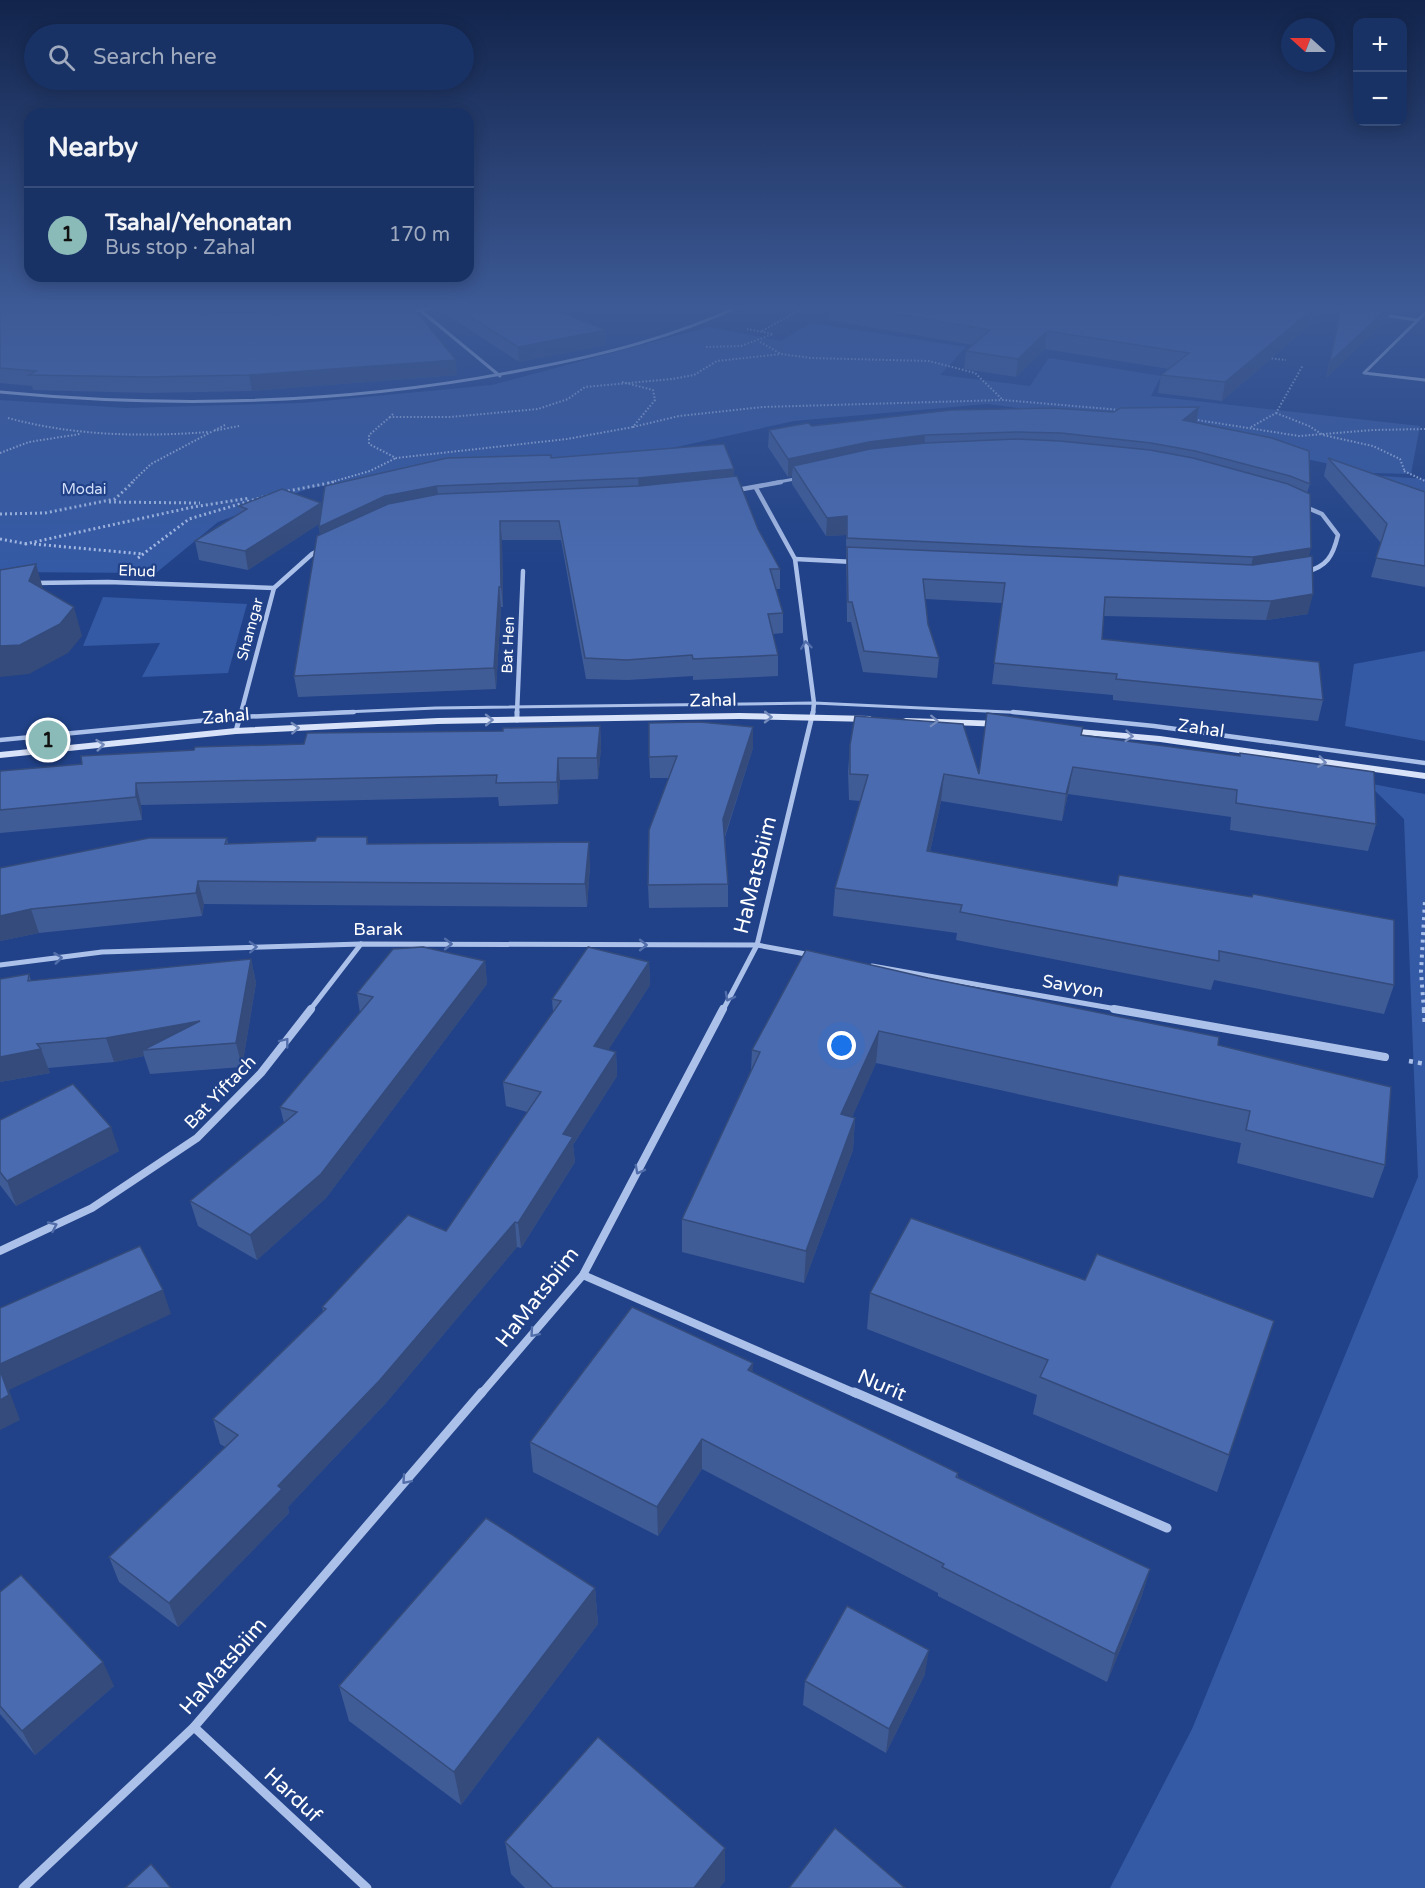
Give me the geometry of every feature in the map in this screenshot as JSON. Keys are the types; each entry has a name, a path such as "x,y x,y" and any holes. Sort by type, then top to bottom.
{"street":[{"path":"1,392 104,402 183,403 270,400 362,392"},
{"path":"732,491 806,477"},
{"name":"HaMatsbiim","path":"23,1888 194,1727 583,1275 757,945 813,717 814,704 795,559 756,488"},
{"path":"1294,502 1322,514 1338,535 1334,556 1320,569 1297,574"},
{"name":"Shamgar","path":"236,731 273,588 312,554 332,543"},
{"path":"795,559 865,562"},
{"name":"Bat Hen","path":"517,720 523,571"},
{"name":"Ehud","path":"31,583 108,582 273,588"},
{"name":"Zahal","path":"0,755 236,731 438,721 813,717 884,720"},
{"path":"896,720 1013,726"},
{"name":"Zahal","path":"1058,730 1160,739 1425,776"},
{"name":"Barak","path":"0,965 102,952 361,944 757,945"},
{"name":"Bat Yiftach","path":"0,1251 92,1208 197,1138 261,1073 361,944"},
{"path":"757,945 815,956"},
{"name":"Savyon","path":"861,964 1385,1057"},
{"name":"Nurit","path":"583,1275 1167,1528"},
{"name":"Harduf","path":"194,1727 367,1888"}],"lane":[{"name":"Zahal","path":"0,740 240,717 518,706 814,704 995,710 1154,726 1425,763"}],"path":[{"path":"396,458 369,444 369,435 417,392"},
{"path":"390,417 450,417 537,409 568,399 578,392"},
{"path":"633,427 655,400 653,392"},
{"path":"995,392 1003,400"},
{"path":"1250,428 1276,413 1288,392"},
{"path":"283,492 330,483 379,468 396,458 567,439 679,416 763,407 1003,400 1127,411"},
{"path":"1276,413 1309,426 1323,435 1373,446 1400,459 1405,472 1425,482"},
{"path":"0,415 49,427 90,432 161,435 213,431 151,464 115,499 45,513 0,512"},
{"path":"1183,418 1299,436 1373,430 1425,429"},
{"path":"0,453 13,446 90,432"},
{"path":"108,582 189,519 271,494"},
{"path":"96,503 207,503 260,497"},
{"path":"25,544 111,527 207,503"},
{"path":"0,539 25,544 67,545 144,554"},
{"path":"1425,901 1421,972 1425,1027"}],"green space":[{"name":"Modai","path":"417,392 1153,392 1151,396 1420,426 1411,474 1372,473 1141,424 987,404 794,421 663,450 454,465 310,488 218,522 156,573 0,572 0,400 126,408 302,403"},
{"path":"1368,475 1425,479 1425,493 1422,491"},
{"path":"103,597 247,604 228,673 142,677 160,643 83,646"},
{"path":"1425,651 1425,741 1345,726 1354,664"},
{"path":"1367,783 1425,794 1425,1888 1110,1888 1192,1729 1418,1177 1404,819"}],"building":[{"path":"1199,407 1183,420 1272,438 1309,451 1310,484 1290,476 1195,451 1151,443 1061,433 925,435 869,442 788,459 769,430 808,423 812,426 951,410 1052,408 1114,412 1120,408"},
{"path":"1015,439 1150,450 1193,458 1288,484 1310,494 1311,548 1253,557 847,538 847,516 827,518 793,466 870,449 926,443"},
{"path":"724,444 734,469 638,478 437,486 385,496 319,527 325,486 447,458 551,455 551,458"},
{"path":"1328,458 1425,492 1425,566 1376,558 1387,524"},
{"path":"737,476 758,529 780,569 770,569 783,613 768,614 778,655 693,659 692,655 627,660 585,658 559,521 500,521 501,587 499,587 494,668 294,676 317,536 388,504 439,494 639,486"},
{"path":"282,489 321,503 245,551 195,541 247,509 239,506"},
{"path":"847,547 1253,565 1312,556 1313,594 1271,601 1105,597 1102,639 1319,662 1323,700 1116,679 1117,674 994,663 1005,583 923,579 928,624 939,658 864,651 852,602 848,602"},
{"path":"36,564 29,581 74,607 60,624 20,645 0,646 0,570"},
{"path":"987,713 1083,727 1081,735 1240,756 1240,753 1374,772 1376,824 1236,803 1237,790 1073,767 1066,794 944,774 927,851 1117,886 1119,875 1252,897 1253,894 1394,920 1394,985 1219,951 1219,961 960,912 962,905 835,888 868,775 850,774 850,745 855,716 963,724 979,774"},
{"path":"700,722 753,727 723,819 728,884 648,885 649,830 677,756 649,757 649,723"},
{"path":"600,726 597,758 558,758 557,782 496,783 497,775 136,783 136,797 0,810 0,771 82,764 81,756 194,750 195,747 304,744 307,733 503,731 503,728"},
{"path":"317,837 367,837 367,844 589,842 585,884 198,881 196,893 31,909 0,916 0,868 149,838 227,838 225,844 315,841"},
{"path":"423,947 485,961 321,1174 250,1235 190,1201 297,1112 280,1107 373,997 357,993 393,949"},
{"path":"588,947 649,962 594,1046 616,1052 563,1134 573,1137 518,1223 515,1222 380,1380 278,1486 282,1489 169,1603 109,1557 238,1435 213,1419 326,1309 322,1307 408,1215 446,1231 541,1092 503,1082 561,1001 552,999"},
{"path":"806,950 928,978 1219,1037 1218,1045 1391,1087 1385,1165 1246,1130 1250,1111 879,1031 841,1114 855,1118 806,1251 682,1219 760,1052 752,1050"},
{"path":"251,959 236,1043 143,1050 200,1021 106,1038 37,1044 41,1049 0,1057 0,979 29,974 28,981"},
{"path":"73,1084 111,1127 7,1181 0,1172 0,1120"},
{"path":"911,1218 1085,1280 1097,1254 1274,1321 1229,1455 1040,1377 1048,1360 870,1293"},
{"path":"140,1246 163,1290 0,1364 0,1308"},
{"path":"632,1307 753,1363 748,1370 958,1473 956,1477 1150,1569 1115,1654 942,1567 944,1564 702,1439 657,1507 530,1442"},
{"path":"0,1370 9,1395 0,1400"},
{"path":"486,1518 595,1588 454,1772 339,1686"},
{"path":"21,1575 103,1662 22,1731 0,1706 0,1592"},
{"path":"847,1606 929,1650 889,1729 805,1681"},
{"path":"598,1737 725,1848 694,1888 553,1888 505,1842"},
{"path":"835,1828 905,1888 789,1888"},
{"path":"151,1864 171,1888 125,1888"}],"place":[{"name":"Tsahal/Yehonatan","path":"48,740"}]}
